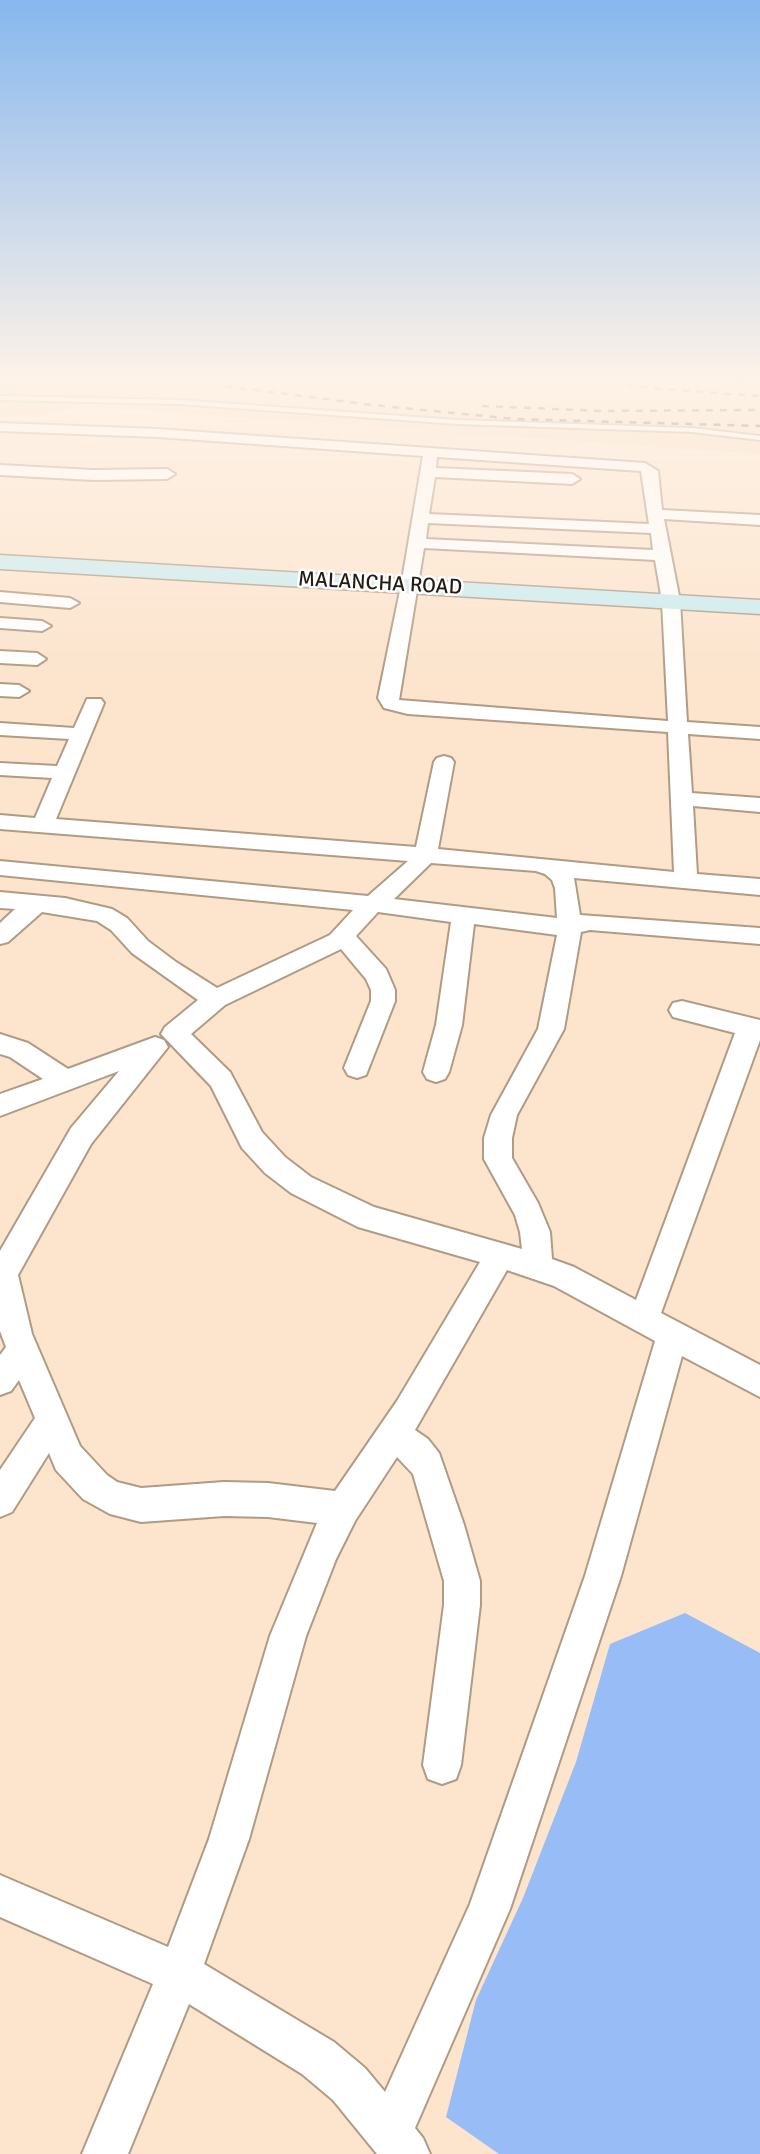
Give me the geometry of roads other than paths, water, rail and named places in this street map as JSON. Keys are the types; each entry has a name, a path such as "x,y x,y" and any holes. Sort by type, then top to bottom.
{"main road":[{"name":"MALANCHA ROAD","path":"0,562 760,607"}],"street":[{"path":"427,478 388,698 398,707 760,733"},
{"path":"554,478 651,482"},
{"path":"651,478 671,601 686,880"},
{"path":"421,518 656,522 760,520"},
{"path":"417,543 662,555"},
{"path":"0,597 70,603"},
{"path":"0,623 42,626"},
{"path":"0,657 37,659"},
{"path":"43,825 94,703"},
{"path":"0,729 81,734"},
{"path":"343,1508 268,1500 224,1499 165,1505 124,1502 110,1497 79,1472 68,1458 16,1334 2,1269 81,1136 164,1041 216,999 321,950 343,936 373,904 415,868 426,854 444,762"},
{"path":"0,769 65,773"},
{"path":"681,799 760,805"},
{"path":"0,822 426,854 538,864 553,869 760,887"},
{"path":"0,868 373,904 570,928 578,923 590,922 760,936"},
{"path":"538,1268 535,1232 528,1212 498,1158 498,1138 504,1115 551,1029 570,928 566,888 562,876 553,869"},
{"path":"0,900 91,910 104,915 119,924 140,947 167,968 216,999"},
{"path":"0,936 37,904"},
{"path":"436,1072 449,1025 464,915"},
{"path":"343,936 377,975 383,990 383,1001 357,1068"},
{"path":"0,1896 179,1973 318,2058 349,2084 399,2143 489,1909 603,1576 658,1327 755,1028 682,1010"},
{"path":"0,1105 66,1082 164,1041"},
{"path":"164,1041 220,1080 252,1140 275,1165 301,1185 368,1219 500,1255 592,1290 760,1382"},
{"path":"0,1044 38,1060 66,1082"},
{"path":"105,2154 179,1973 229,1839 288,1636 322,1550 343,1508 393,1434 500,1255"},
{"path":"0,1380 23,1350"},
{"path":"0,1500 52,1420"},
{"path":"393,1434 416,1451 426,1465 447,1525 462,1581 462,1605 442,1765"}],"water":[{"path":"685,1613 760,1653 760,2154 499,2154 446,2117 476,2000 523,1898 576,1762 610,1644"}]}
